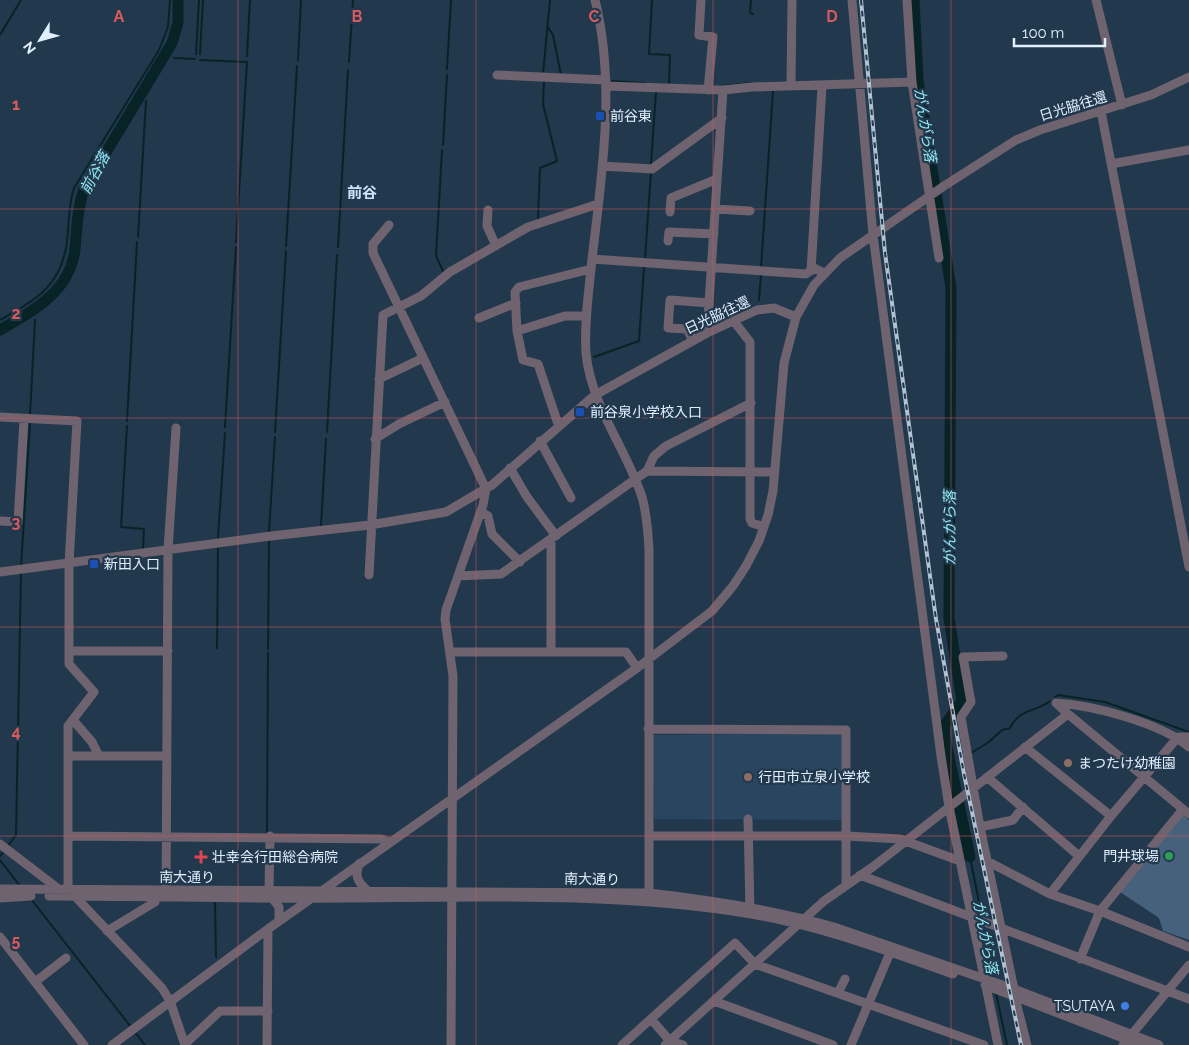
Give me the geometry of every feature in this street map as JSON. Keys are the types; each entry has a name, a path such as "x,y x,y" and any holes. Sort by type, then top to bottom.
{"street":[{"path":"595,0 604,44 606,83 602,166 586,316 586,356 594,395 634,478 645,514 649,549 649,897"},
{"path":"701,0 699,35 713,37 708,90"},
{"path":"791,86 792,0"},
{"path":"852,0 873,235 949,807 972,918 992,985 998,1045"},
{"path":"907,0 912,82 939,258"},
{"path":"1096,0 1122,105"},
{"path":"497,75 708,90 912,82"},
{"name":"日光脇往還","path":"930,196 1016,140 1122,105 1189,77"},
{"path":"811,271 822,86"},
{"path":"707,333 723,90"},
{"path":"1101,111 1189,567"},
{"path":"602,166 652,169 722,118"},
{"path":"1111,164 1189,150"},
{"path":"670,212 671,198 717,179"},
{"path":"112,1045 279,921 637,668 712,611 725,597 746,566 764,527 771,504 784,364 796,317 806,297 824,273 840,258 930,196"},
{"path":"369,575 370,525 383,315 421,296 450,272 541,221 598,204"},
{"path":"715,209 750,211"},
{"path":"488,210 487,226 496,246"},
{"path":"389,225 373,244 373,253 486,488 481,512 446,610 453,676 450,894 451,1045"},
{"path":"668,241 669,232 714,234"},
{"path":"592,259 806,274 814,268 824,273"},
{"path":"558,424 538,364 523,360 517,331 515,292 519,287 591,269"},
{"path":"693,341 687,329 668,328 670,300 709,303"},
{"path":"479,318 516,303"},
{"name":"日光脇往還","path":"0,572 271,536 370,525 446,512 486,488 558,424 594,395 707,333 757,310 769,308 796,317"},
{"path":"517,331 565,316 586,316"},
{"path":"733,320 750,342 750,519 752,523 764,527"},
{"path":"379,379 424,358"},
{"path":"375,440 399,424 445,402"},
{"path":"647,471 654,456 666,446 751,403"},
{"path":"0,417 77,421 69,564 69,664 94,692 68,726 67,892"},
{"path":"0,521 18,522 28,419"},
{"path":"107,931 144,911 162,895 167,836 168,550 176,428"},
{"path":"540,441 571,498"},
{"path":"510,468 554,538 551,652"},
{"path":"458,576 501,574 554,538 634,478 647,471 774,472"},
{"path":"481,512 488,516 492,534 520,562"},
{"path":"69,651 168,651"},
{"path":"451,652 626,652 637,668"},
{"path":"1003,656 963,656 971,702 961,716 987,862 1027,1045"},
{"path":"1080,959 1100,911 1186,811 1056,703 1097,708 1178,737 1189,737"},
{"path":"668,1043 824,901 1068,714"},
{"path":"72,720 92,742 99,756"},
{"path":"648,729 846,730 846,884"},
{"path":"1178,737 1189,747"},
{"path":"1050,894 1111,816 1178,737"},
{"path":"1024,747 1111,816"},
{"path":"68,756 167,756"},
{"path":"987,777 1079,856"},
{"path":"980,827 1012,820 1023,807"},
{"path":"748,819 750,911"},
{"path":"68,836 270,836 382,839 389,842"},
{"path":"270,836 270,895 279,907 279,921"},
{"path":"649,836 749,838 847,836 905,840 960,861"},
{"path":"4,847 67,892 162,988 170,1001 185,1045 220,1011 268,1011"},
{"path":"987,862 1050,894 1100,911 1189,947"},
{"path":"360,863 356,875 358,881 368,891"},
{"path":"860,875 1189,1000"},
{"name":"南大通り","path":"0,889 26,893 67,892"},
{"name":"南大通り","path":"0,898 26,893 67,892 162,895 270,895 321,891 649,897 750,911 803,921 892,949 992,985 1141,1045"},
{"name":"南大通り","path":"270,895 310,899 450,894"},
{"path":"267,1045 268,929"},
{"path":"0,937 84,1045"},
{"path":"622,1045 735,943 755,964 984,1045"},
{"path":"851,1045 867,1003 892,949"},
{"path":"35,982 66,958"},
{"path":"1127,1040 1189,965"},
{"path":"838,993 844,979"},
{"path":"714,1001 833,1045"},
{"path":"651,1019 668,1043 682,1045"},
{"name":"南大通り","path":"1127,1040 1159,1045"}],"shaded area":[{"name":"行田市立泉小学校","path":"843,733 842,820 654,819 652,735"},
{"name":"門井球場","path":"1182,814 1189,820 1189,940 1163,931 1159,918 1120,892"}],"waterway":[{"path":"0,35 21,0"},
{"path":"0,320 35,298 52,281 59,270 67,242 74,188 159,50 168,27 170,0"},
{"name":"前谷落","path":"0,330 37,307 58,289 66,277 72,264 84,189 172,43 178,23 178,0"},
{"path":"196,54 199,0"},
{"path":"200,54 203,0"},
{"path":"247,56 250,0"},
{"path":"298,60 301,0"},
{"path":"349,62 353,0"},
{"path":"447,69 451,0"},
{"path":"543,74 550,0"},
{"path":"652,0 649,54 670,55 669,85"},
{"path":"751,0 750,13 753,14"},
{"name":"がんがら落","path":"914,0 918,80 951,288 949,618 962,701 945,725 944,733 970,857"},
{"path":"548,27 553,35 561,75"},
{"path":"174,58 195,59"},
{"path":"200,60 247,62 236,242"},
{"path":"286,246 297,66"},
{"path":"338,247 348,70"},
{"path":"443,145 447,75"},
{"path":"538,219 540,168 557,161 543,104 544,81"},
{"path":"612,81 645,83"},
{"path":"721,86 751,83"},
{"path":"761,268 773,91"},
{"path":"651,164 656,92"},
{"path":"138,237 146,101"},
{"path":"442,150 436,256 444,273"},
{"path":"645,259 651,172"},
{"path":"127,421 137,242"},
{"path":"225,427 236,247"},
{"path":"275,432 286,251"},
{"path":"327,432 337,255"},
{"path":"594,357 639,341 644,267"},
{"path":"759,300 761,274"},
{"path":"30,415 35,320"},
{"path":"21,567 30,422"},
{"path":"127,426 121,527 144,529 143,548"},
{"path":"218,538 225,433"},
{"path":"269,532 275,437"},
{"path":"321,526 326,439"},
{"path":"268,649 269,541"},
{"path":"217,648 218,548"},
{"path":"8,846 16,835 21,572"},
{"path":"267,832 268,653"},
{"path":"1055,697 1058,695 1105,702 1189,732"},
{"path":"971,753 989,742 1002,730 1010,728 1018,717 1050,701"},
{"path":"0,856 5,850"},
{"name":"がんがら落","path":"970,857 982,917"},
{"path":"0,860 20,886"},
{"path":"31,899 131,1027"},
{"path":"215,903 216,957"},
{"name":"がんがら落","path":"983,925 993,979"},
{"name":"がんがら落","path":"996,993 1007,1045"},
{"path":"134,1031 145,1045"}],"railway":[{"path":"861,0 885,253 936,619 964,774 1021,1045"}],"place":[{"name":"前谷東","path":"600,116"},
{"name":"前谷泉小学校入口","path":"580,412"},
{"name":"新田入口","path":"94,564"},
{"name":"まつたけ幼稚園","path":"1068,763"},
{"name":"行田市立泉小学校","path":"748,777"},
{"name":"門井球場","path":"1169,856"},
{"name":"壮幸会行田総合病院","path":"201,857"},
{"name":"TSUTAYA","path":"1125,1006"}],"district":[{"name":"前谷","path":"362,193"}]}
